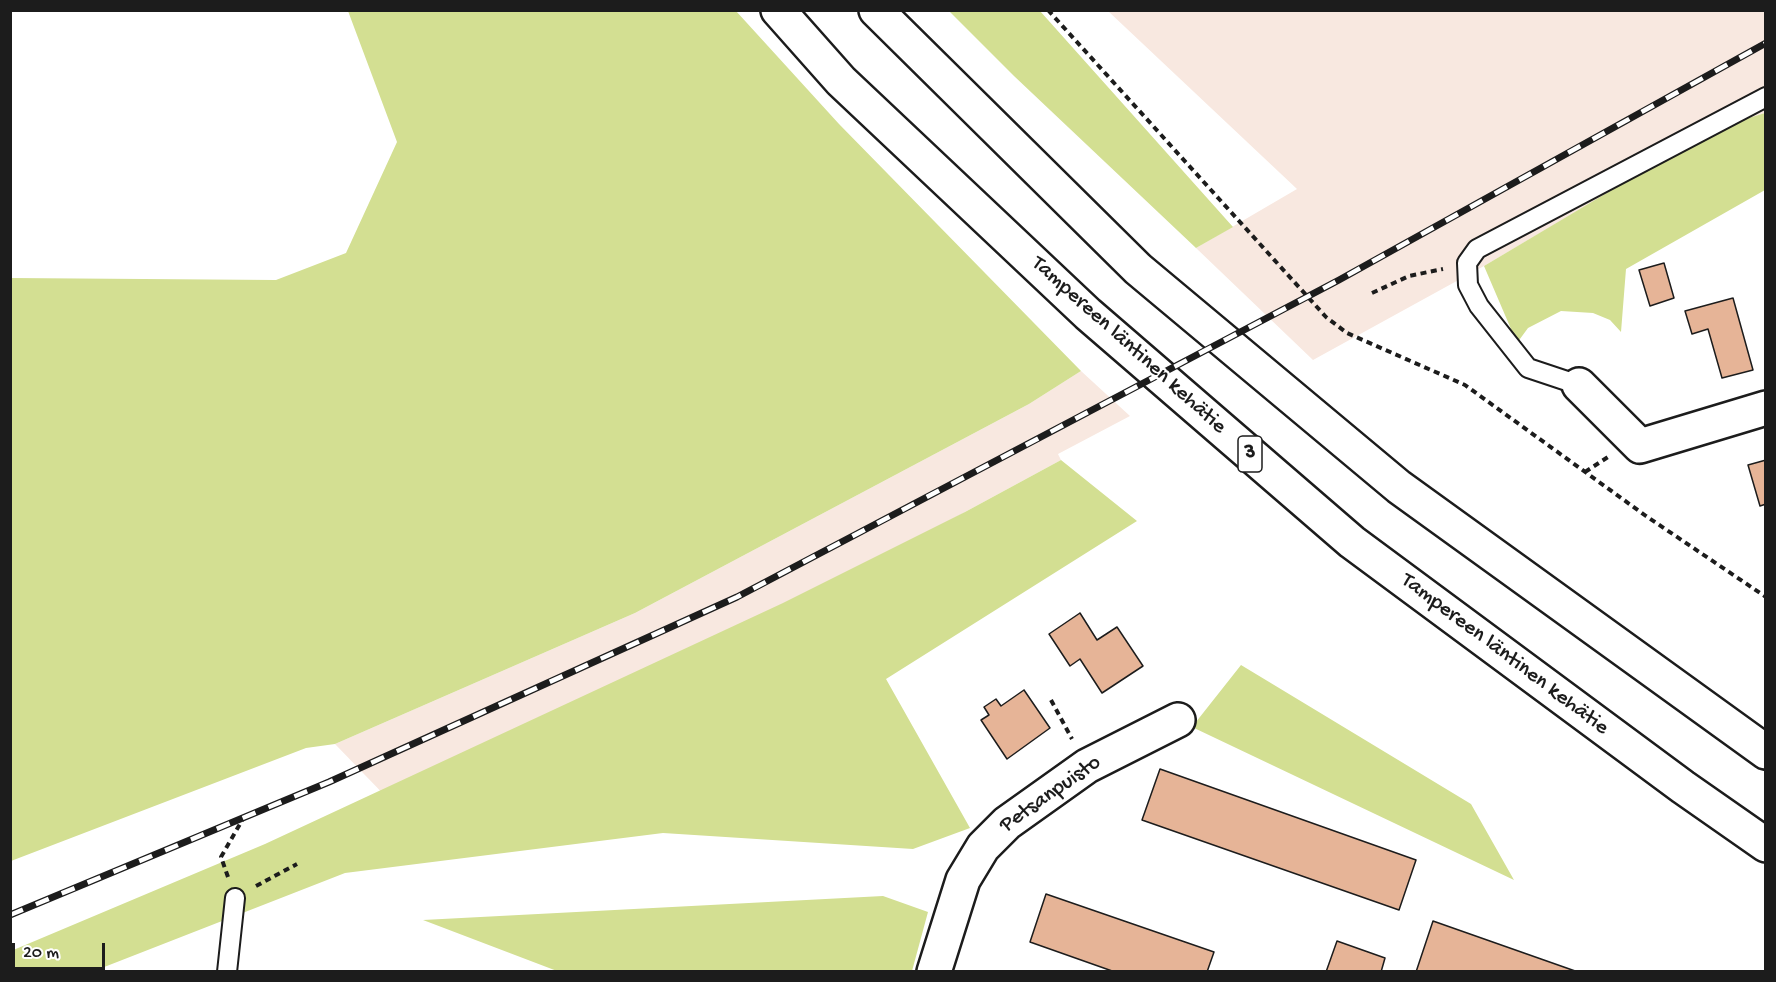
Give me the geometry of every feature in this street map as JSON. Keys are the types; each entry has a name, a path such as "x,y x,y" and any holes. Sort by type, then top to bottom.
{"main road":[{"name":"Tampereen läntinen kehätie","path":"778,10 842,81 1088,314 1352,542 1683,788 1766,845"},
{"path":"876,10 1138,269 1381,472 1766,752"},
{"path":"1579,385 1640,446 1766,408"},
{"name":"Petsanpuisto","path":"934,972 963,880 983,847 1009,820 1087,766 1178,720"}],"lane":[{"path":"1579,385 1528,368 1479,306 1468,285 1467,263 1477,249 1766,97"},
{"path":"227,972 235,898"}],"path":[{"path":"1048,10 1326,317 1347,333 1465,385 1646,516 1766,597"},
{"path":"1372,293 1409,276 1467,263"},
{"path":"1052,700 1087,766"},
{"path":"221,857 244,817"},
{"path":"266,880 297,864"}],"shaded area":[{"path":"1108,11 1765,11 1765,113 1716,129 1484,266 1313,360 1196,248 1297,189"},
{"path":"1081,371 1130,416 1058,454 1061,460 965,512 422,834 335,744 635,613 1029,404"}],"green space":[{"path":"348,11 736,11 839,124 1081,371 1029,404 635,613 335,744 306,748 11,861 11,278 276,280 346,253 397,142"},
{"path":"949,11 1040,11 1233,227 1196,248 1014,76"},
{"path":"1765,113 1765,190 1626,269 1621,332 1610,320 1593,313 1561,311 1528,328 1517,343 1484,266 1716,128"},
{"path":"1061,460 1137,521 886,679 970,828 913,849 663,833 345,873 94,971 11,972 11,951 265,844 783,603 965,512"},
{"path":"1241,665 1471,804 1514,880 1192,727"},
{"path":"883,896 928,912 912,971 557,971 423,920"}],"building":[{"path":"1664,263 1674,298 1650,306 1639,270"},
{"path":"1733,298 1753,370 1722,378 1708,329 1692,334 1685,311"},
{"path":"1766,460 1766,504 1760,506 1748,465"},
{"path":"1080,613 1097,640 1117,627 1143,666 1102,693 1080,659 1070,666 1049,634"},
{"path":"1024,690 1050,728 1007,759 981,720 989,715 984,707 996,699 1001,706"},
{"path":"1160,769 1416,860 1399,910 1142,820"},
{"path":"1046,894 1214,952 1207,972 1115,972 1030,942"},
{"path":"1433,921 1578,972 1416,972"},
{"path":"1337,941 1385,958 1381,972 1326,972"}],"railway":[{"path":"10,915 329,782 737,597 1339,280 1766,43"}]}
